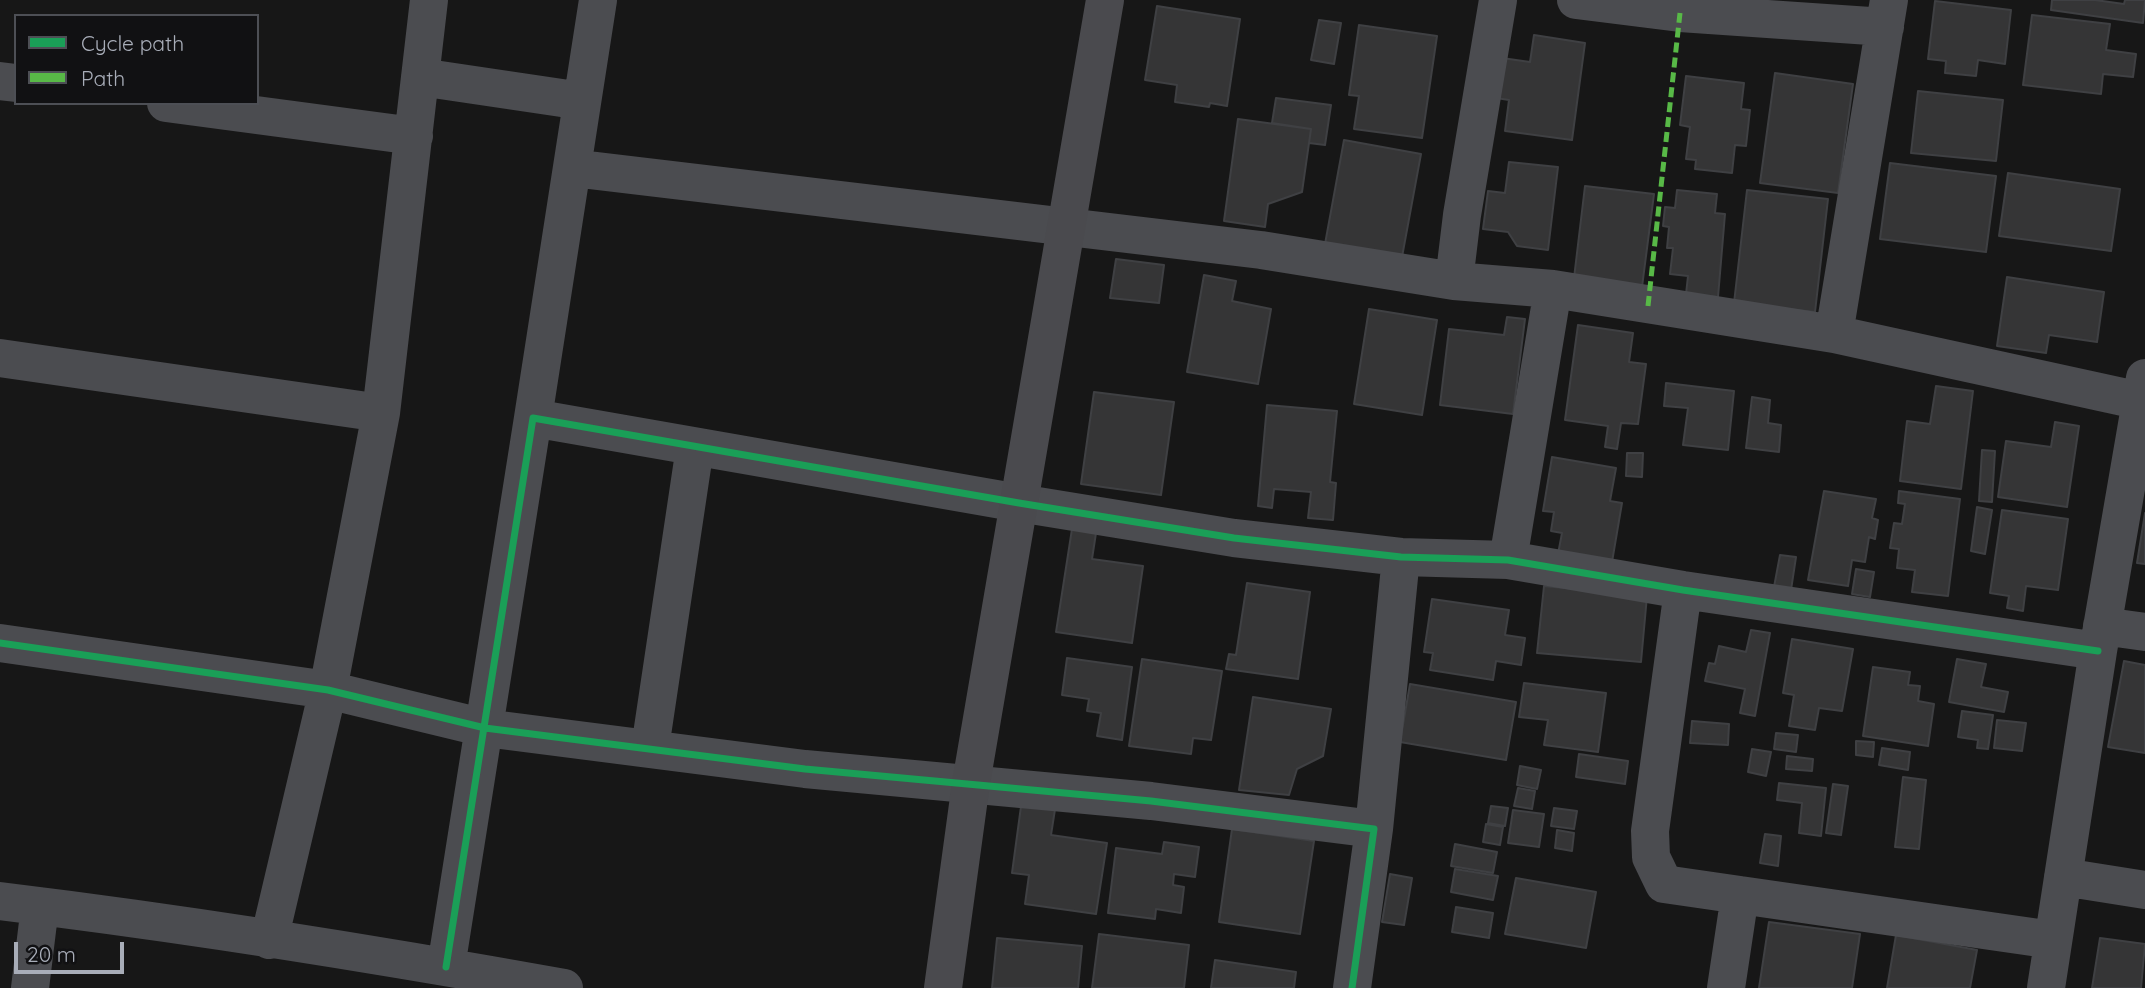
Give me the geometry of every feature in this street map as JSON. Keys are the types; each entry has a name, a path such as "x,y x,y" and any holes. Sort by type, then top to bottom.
{"street":[{"path":"269,940 328,690 380,413 429,0"},
{"path":"446,967 598,0"},
{"path":"943,988 971,783 1105,0"},
{"path":"1454,281 1462,215 1498,0"},
{"path":"1576,0 1680,13 1887,14 1834,334"},
{"path":"420,77 582,101"},
{"path":"181,105 414,136"},
{"path":"572,168 1261,250 1454,281 1553,289 1834,334 2143,389 2100,638 2046,988"},
{"path":"1508,560 1553,289"},
{"path":"0,358 380,413"},
{"path":"533,418 1234,538 1401,556 1508,560 1683,590 2100,638 2145,632"},
{"path":"650,748 695,447"},
{"path":"1352,988 1374,830 1401,556"},
{"path":"1683,590 1650,831 1651,857 1664,884 2053,940"},
{"path":"0,643 328,690 485,728 806,769 1151,801 1374,830"},
{"path":"2063,877 2145,890"},
{"path":"1726,988 1740,895"},
{"path":"0,901 86,911 564,988"},
{"path":"30,988 40,906"}],"building":[{"path":"2052,0 2095,0 2124,4 2125,0 2145,0 2143,23 2051,10"},
{"path":"1935,1 2011,10 2005,64 1978,60 1976,76 1945,73 1946,61 1928,59"},
{"path":"1157,6 1240,19 1227,106 1210,103 1209,107 1175,102 1177,85 1145,80"},
{"path":"2032,15 2110,24 2106,50 2136,54 2133,77 2103,74 2101,94 2023,85"},
{"path":"1319,20 1341,23 1334,64 1311,60"},
{"path":"1359,25 1437,36 1422,138 1354,129 1359,96 1349,95"},
{"path":"1534,35 1585,43 1572,140 1505,131 1509,100 1496,98 1502,58 1530,62"},
{"path":"1775,73 1853,84 1838,193 1760,183"},
{"path":"1686,76 1744,83 1741,109 1750,110 1746,146 1735,145 1732,173 1695,169 1696,160 1686,159 1690,127 1680,125"},
{"path":"1918,91 2003,100 1996,161 1911,153"},
{"path":"1276,98 1331,105 1325,145 1309,143 1311,129 1272,123"},
{"path":"1238,119 1311,129 1302,192 1268,204 1265,227 1224,221"},
{"path":"1344,140 1421,154 1402,257 1325,244"},
{"path":"1509,162 1558,167 1548,250 1517,246 1508,232 1483,229 1488,191 1505,193"},
{"path":"1890,163 1996,176 1986,252 1880,239"},
{"path":"2008,173 2120,189 2111,251 1999,236"},
{"path":"1585,186 1654,194 1642,287 1574,278"},
{"path":"1677,190 1717,194 1715,213 1725,214 1718,297 1686,294 1688,276 1670,274 1673,248 1667,248 1669,227 1663,226 1665,207 1675,208"},
{"path":"1747,190 1828,199 1815,312 1734,303"},
{"path":"1116,259 1164,265 1159,303 1110,298"},
{"path":"1204,275 1236,281 1232,301 1271,309 1258,384 1187,372"},
{"path":"2007,277 2104,292 2097,342 2049,335 2046,353 1997,346"},
{"path":"1369,309 1437,320 1422,415 1354,404"},
{"path":"1507,317 1525,319 1513,414 1440,405 1449,329 1504,335"},
{"path":"1578,325 1633,333 1629,362 1646,364 1638,424 1621,423 1617,449 1605,447 1608,426 1565,420"},
{"path":"1666,383 1734,391 1728,450 1683,445 1688,408 1664,406"},
{"path":"1936,386 1973,391 1961,489 1900,481 1907,421 1930,424"},
{"path":"1094,392 1174,402 1161,495 1081,484"},
{"path":"1752,397 1770,400 1768,423 1781,425 1779,452 1746,448"},
{"path":"1267,405 1337,411 1330,482 1336,483 1333,520 1308,518 1311,492 1274,489 1272,508 1258,506"},
{"path":"2055,422 2079,426 2067,507 1998,497 2006,441 2051,447"},
{"path":"1982,450 1995,451 1992,502 1979,501"},
{"path":"1627,453 1643,453 1642,477 1626,476"},
{"path":"1552,457 1616,468 1610,501 1622,503 1612,562 1558,554 1562,533 1551,531 1554,512 1543,511"},
{"path":"1824,491 1876,499 1872,518 1878,520 1875,539 1869,537 1865,562 1852,560 1848,586 1808,580"},
{"path":"1899,491 1960,499 1948,596 1912,592 1915,570 1897,568 1899,549 1890,548 1894,523 1902,524 1905,504 1898,503"},
{"path":"1977,507 1992,510 1985,554 1971,551"},
{"path":"2002,510 2068,519 2058,590 2026,586 2023,611 2007,608 2009,596 1990,593"},
{"path":"2145,513 2145,564 2137,563"},
{"path":"1072,529 1096,533 1092,559 1143,566 1132,643 1056,632"},
{"path":"1780,555 1796,557 1791,590 1774,587"},
{"path":"1856,569 1874,572 1870,597 1852,594"},
{"path":"1247,583 1310,592 1298,679 1226,669 1229,654 1236,655"},
{"path":"1544,586 1647,596 1641,662 1537,653"},
{"path":"1432,599 1509,610 1505,635 1525,638 1521,665 1496,661 1493,680 1430,670 1433,653 1424,652"},
{"path":"1751,630 1770,633 1755,716 1740,713 1745,689 1705,681 1709,663 1715,664 1719,646 1746,652"},
{"path":"1792,639 1853,649 1842,711 1819,708 1815,730 1789,726 1794,695 1783,693"},
{"path":"1067,658 1132,667 1122,740 1097,736 1101,713 1087,711 1089,699 1062,695"},
{"path":"1142,659 1222,671 1211,740 1193,738 1191,754 1129,746"},
{"path":"1957,659 1986,664 1981,687 2008,692 2004,712 1949,702"},
{"path":"2124,661 2145,665 2145,753 2108,747"},
{"path":"1873,667 1910,672 1908,685 1920,686 1918,701 1934,704 1928,746 1863,736"},
{"path":"1524,683 1606,693 1598,752 1544,745 1548,720 1519,717"},
{"path":"1410,684 1516,702 1506,760 1400,742"},
{"path":"1253,697 1331,709 1323,756 1297,769 1289,795 1239,790"},
{"path":"1962,711 1993,715 1988,749 1977,748 1978,740 1958,737"},
{"path":"1997,720 2026,723 2022,751 1994,748"},
{"path":"1692,721 1729,724 1728,745 1690,743"},
{"path":"1776,733 1798,735 1796,752 1774,749"},
{"path":"1856,741 1874,742 1873,757 1856,755"},
{"path":"1882,748 1910,752 1908,770 1879,765"},
{"path":"1752,749 1771,752 1766,776 1748,772"},
{"path":"1579,754 1628,761 1625,784 1576,777"},
{"path":"1787,756 1813,759 1812,771 1786,769"},
{"path":"1520,766 1541,770 1537,789 1517,785"},
{"path":"1903,777 1926,780 1919,849 1895,847"},
{"path":"1779,783 1826,788 1821,836 1799,833 1802,803 1777,800"},
{"path":"1833,784 1848,786 1841,835 1826,833"},
{"path":"1518,788 1535,791 1532,809 1514,806"},
{"path":"1022,799 1056,803 1051,835 1107,843 1096,914 1025,904 1029,875 1012,873"},
{"path":"1491,806 1508,808 1505,826 1488,823"},
{"path":"1554,808 1577,811 1574,829 1551,826"},
{"path":"1513,810 1544,814 1539,847 1508,843"},
{"path":"1486,824 1503,827 1500,845 1483,842"},
{"path":"1232,829 1314,841 1300,934 1219,922"},
{"path":"1557,830 1574,833 1572,851 1555,848"},
{"path":"1765,834 1781,836 1778,866 1760,863"},
{"path":"1164,842 1199,847 1195,877 1174,874 1173,885 1184,887 1181,913 1156,909 1155,919 1108,913 1116,848 1162,854"},
{"path":"1455,844 1497,852 1493,873 1451,866"},
{"path":"1455,869 1498,876 1493,900 1451,892"},
{"path":"1390,874 1412,878 1404,925 1382,922"},
{"path":"1516,878 1596,892 1586,948 1505,934"},
{"path":"1456,907 1493,913 1489,938 1452,932"},
{"path":"1769,922 1860,934 1852,988 1759,988"},
{"path":"1099,934 1189,945 1184,988 1092,988"},
{"path":"1896,935 1977,950 1970,988 1887,988"},
{"path":"997,938 1082,946 1078,988 992,988"},
{"path":"2100,938 2145,944 2141,988 2092,988"},
{"path":"1215,960 1296,972 1294,988 1211,988"}],"marked path":[{"path":"1648,306 1680,13"}],"cycle path":[{"path":"446,967 533,418 1234,538 1401,557 1508,560 1683,590 2098,651"},
{"path":"0,643 328,690 485,728 805,769 1151,801 1374,829 1352,988"}]}
